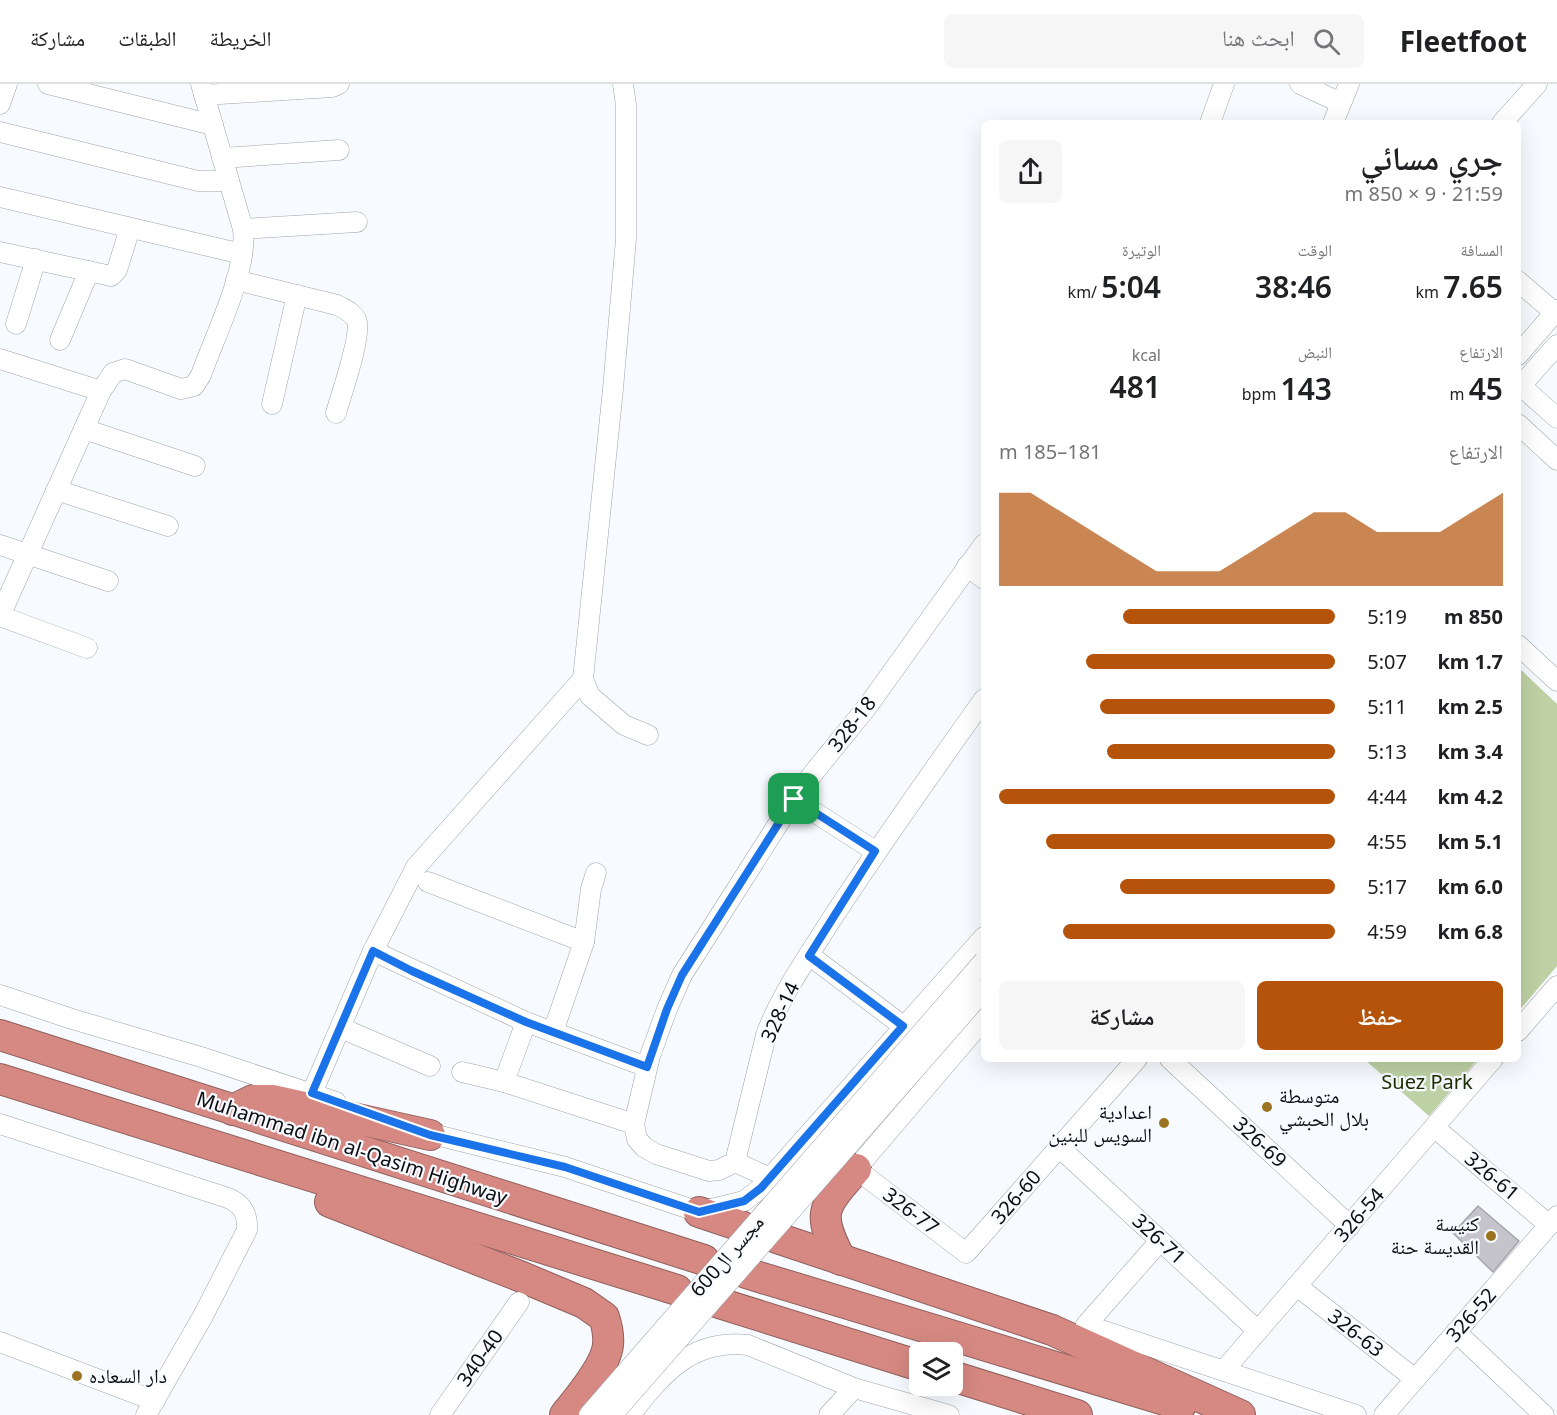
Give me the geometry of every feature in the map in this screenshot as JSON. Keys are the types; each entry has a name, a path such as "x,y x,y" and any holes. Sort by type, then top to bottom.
{"highway":[{"name":"Muhammad ibn al-Qasim Highway","path":"0,1035 704,1260"},
{"name":"Muhammad ibn al-Qasim Highway","path":"0,1079 677,1290"},
{"path":"232,1110 253,1100 272,1100 430,1135"},
{"path":"101,1112 584,1303 604,1317 608,1332 608,1348 599,1366 565,1415"},
{"path":"841,1260 827,1233 827,1206 831,1197 856,1169"},
{"path":"699,1212 741,1226"},
{"path":"777,1238 1052,1330 1240,1415"},
{"path":"746,1273 1212,1415"},
{"path":"719,1303 909,1363"},
{"path":"963,1379 1077,1415"}],"street":[{"path":"0,105 7,84"},
{"path":"48,84 213,125"},
{"path":"87,648 0,616 101,391 113,373 125,369 181,389 194,386 201,375 236,280 244,242 243,229 203,89 332,87 339,84"},
{"path":"623,84 626,105 626,239 583,680 590,696 624,725 648,735"},
{"path":"1211,120 1224,84"},
{"path":"1300,84 1341,103"},
{"path":"1334,120 1349,84"},
{"path":"1505,120 1537,84"},
{"path":"0,132 198,182 229,181"},
{"path":"222,158 339,150"},
{"path":"0,197 242,255"},
{"path":"243,229 357,222"},
{"path":"0,252 111,276 117,270 130,228"},
{"path":"16,324 36,259"},
{"path":"60,340 89,271"},
{"path":"236,280 337,305 350,312 356,319 359,328 356,343 336,413"},
{"path":"1521,283 1556,312 1521,352"},
{"path":"272,404 297,295"},
{"path":"1521,387 1557,345"},
{"path":"0,359 101,391"},
{"path":"1521,389 1557,418"},
{"path":"1521,421 1526,411 1541,404"},
{"path":"1521,427 1557,460"},
{"path":"84,429 195,466"},
{"path":"56,490 168,526"},
{"path":"0,545 108,581"},
{"name":"328-18","path":"635,1132 647,1067 667,1009 682,975 794,799 867,707 981,548"},
{"path":"967,566 981,577"},
{"path":"1521,648 1557,681"},
{"path":"312,1093 373,951 416,867 583,680"},
{"name":"328-14","path":"735,1162 766,1035 772,1019 875,851 981,703"},
{"path":"794,799 875,851"},
{"path":"553,1032 584,942 591,889 596,873"},
{"path":"428,882 584,942"},
{"path":"0,995 81,1023 201,1057 312,1093 430,1135 565,1167 699,1212 744,1201 761,1188 903,1026 981,941"},
{"path":"373,951 526,1022 647,1067"},
{"path":"809,956 903,1026"},
{"name":"مجسر ال600","path":"589,1415 981,964"},
{"path":"1521,1028 1557,987"},
{"name":"مجسر ال600","path":"612,1415 981,993"},
{"path":"504,1083 526,1022"},
{"path":"856,1169 981,1023"},
{"path":"341,1028 430,1066"},
{"name":"326-60","path":"966,1253 1134,1062"},
{"name":"326-69","path":"1173,1062 1350,1226"},
{"name":"326-54","path":"1224,1370 1436,1128 1491,1062"},
{"path":"462,1072 504,1083 635,1132 656,1154 709,1171 719,1170 735,1162 770,1178"},
{"path":"0,1124 228,1198 243,1210 247,1230 203,1316 150,1408 0,1342"},
{"name":"326-61","path":"1436,1128 1553,1220"},
{"name":"326-71","path":"1059,1147 1258,1331"},
{"name":"326-77","path":"856,1169 966,1253"},
{"name":"326-52","path":"1384,1415 1553,1220"},
{"path":"1160,1240 1086,1325 1356,1415"},
{"name":"326-63","path":"1298,1286 1415,1379"},
{"name":"340-40","path":"440,1415 519,1302"},
{"path":"1456,1332 1544,1415"},
{"path":"630,1415 667,1374 691,1354 716,1345 748,1345 854,1388 949,1415"},
{"path":"829,1415 854,1388"}],"green space":[{"path":"1521,670 1557,704 1557,966 1521,1008"},
{"name":"Suez Park","path":"1367,1062 1475,1062 1429,1116"}],"building":[{"name":"كنيسة القديسة حنة","path":"1478,1206 1519,1241 1493,1272 1453,1233"}],"place":[{"name":"متوسطة بلال الحبشي","path":"1267,1107"},
{"name":"اعدادية السويس للبنين","path":"1164,1123"},
{"name":"كنيسة القديسة حنة","path":"1491,1236"},
{"name":"دار السعاده","path":"77,1376"}],"route":[{"path":"794,799 875,851 809,956 903,1026 795,1151 761,1188 744,1201 699,1212 565,1167 430,1135 312,1093 373,951 526,1022 647,1067 667,1009 682,975 794,799"}]}
